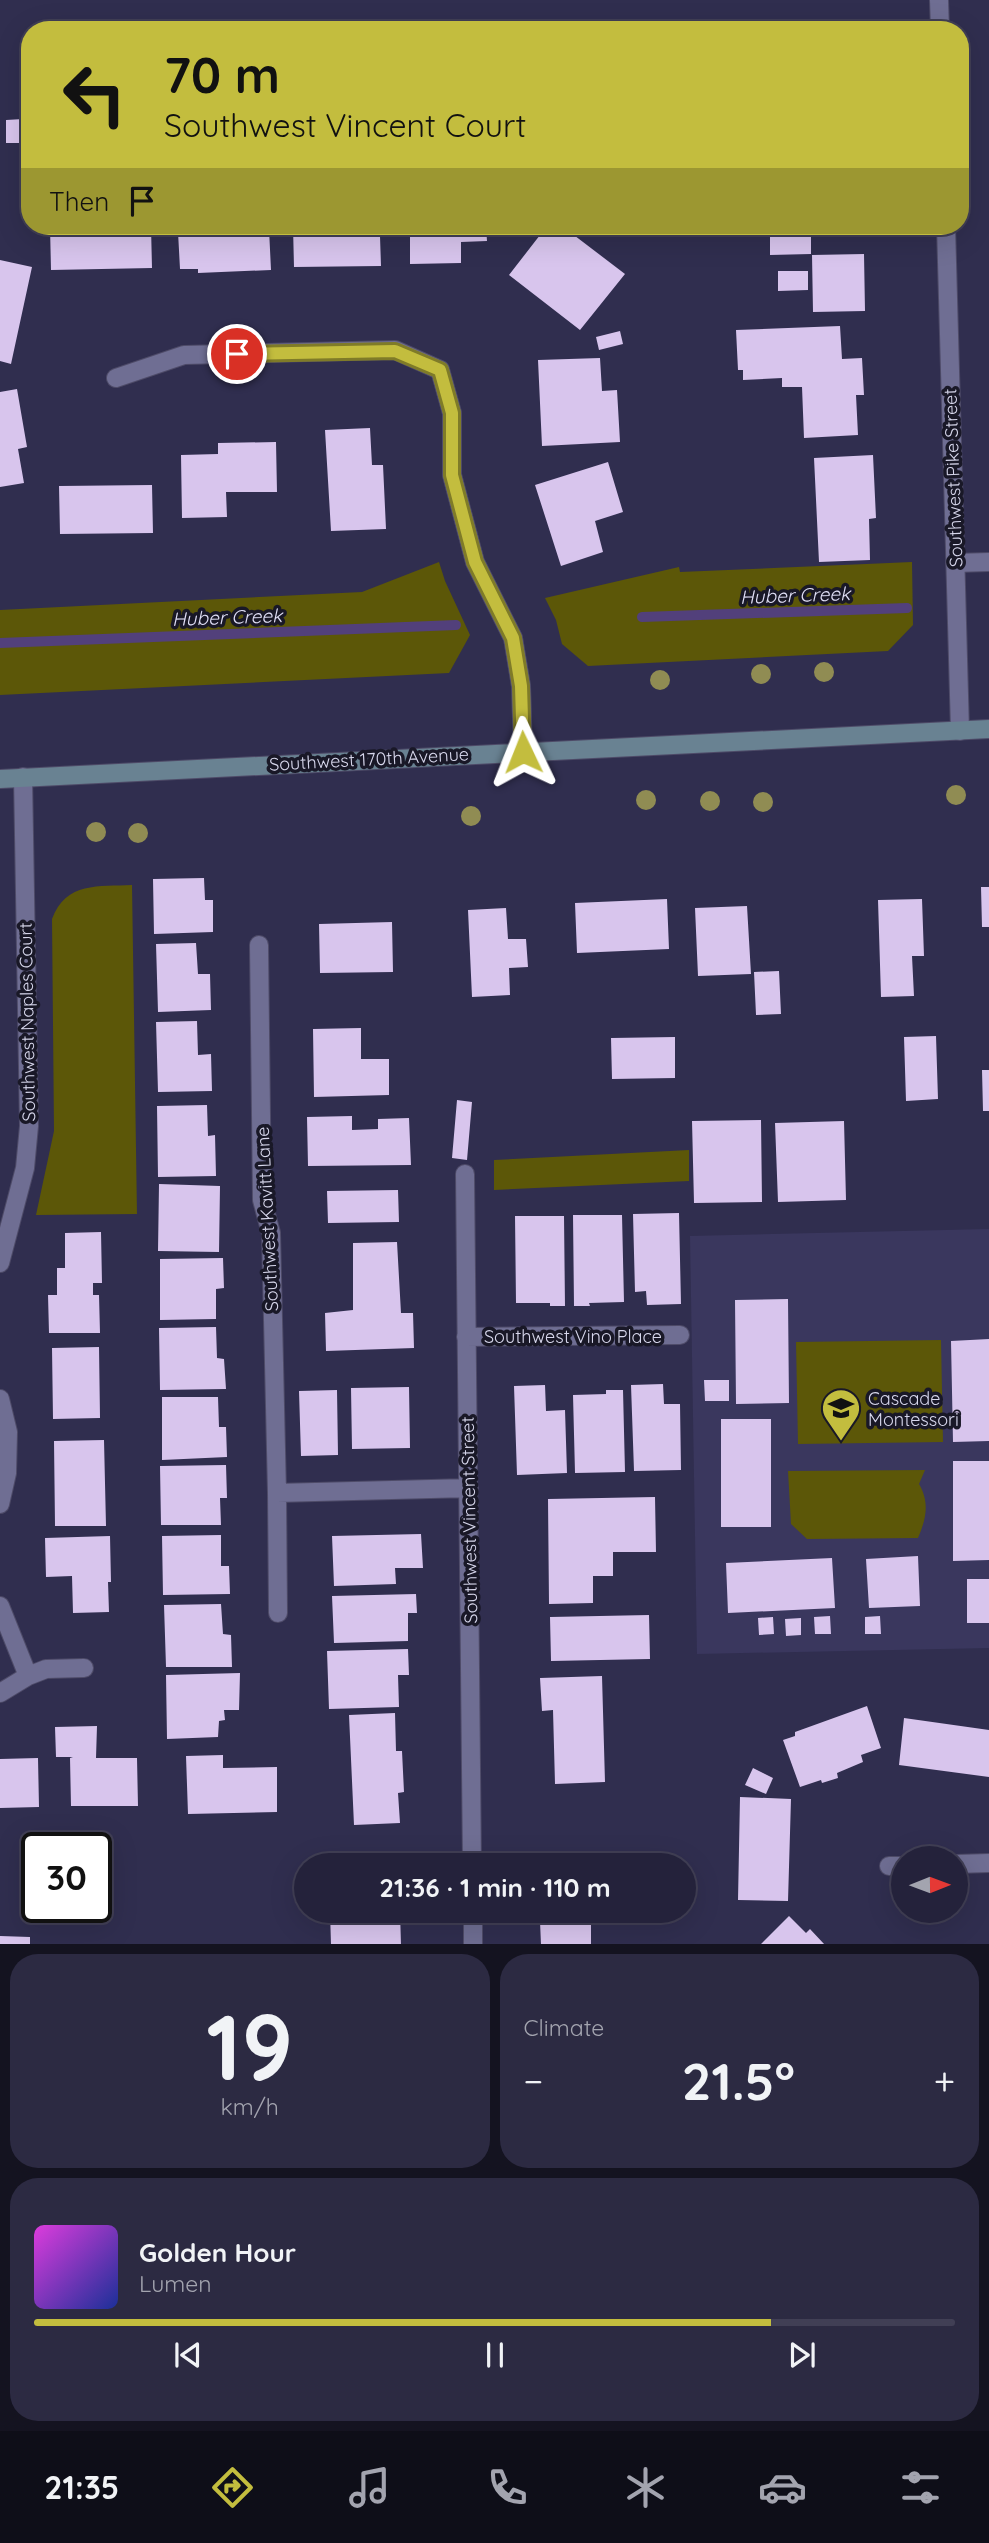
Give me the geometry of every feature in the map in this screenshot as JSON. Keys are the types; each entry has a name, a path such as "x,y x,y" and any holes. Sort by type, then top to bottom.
{"main road":[{"name":"Southwest 170th Avenue","path":"0,779 989,729"}],"street":[{"path":"939,0 940,21"},
{"name":"Southwest Pike Street","path":"946,235 960,731"},
{"path":"116,378 184,355 211,354 395,351 440,370 452,413 452,475 475,562 513,638 521,686 523,752"},
{"path":"955,563 989,562"},
{"name":"Southwest Naples Court","path":"0,1263 25,1168 29,1126 23,778"},
{"name":"Southwest Kavitt Lane","path":"259,945 262,1200 271,1233 278,1613"},
{"name":"Southwest Vincent Street","path":"465,1174 472,1853"},
{"name":"Southwest Vino Place","path":"466,1337 680,1335"},
{"path":"0,1399 8,1432 7,1473 0,1504"},
{"path":"277,1493 470,1488"},
{"path":"0,1606 28,1676"},
{"path":"0,1693 28,1676 46,1669 84,1668"},
{"path":"968,1864 989,1863"},
{"path":"473,1923 473,1944"}],"shaded area":[{"path":"439,562 470,635 449,673 0,695 0,610 362,592"},
{"path":"912,562 913,625 888,651 588,666 562,644 556,620 545,598 679,567 680,572"},
{"path":"132,885 137,1214 36,1215 54,1131 52,919 58,907 75,892 85,888"},
{"path":"689,1150 689,1181 494,1190 494,1160"},
{"name":"Cascade Montessori","path":"989,1229 989,1648 697,1654 690,1236"},
{"path":"941,1340 943,1442 798,1444 796,1342"},
{"path":"925,1470 919,1484 925,1498 926,1511 918,1538 807,1539 791,1524 788,1471"}],"building":[{"path":"21,119 21,143 6,143 6,120"},
{"path":"50,235 151,235 152,268 51,270"},
{"path":"178,235 269,235 271,270 198,273 198,269 180,269"},
{"path":"293,235 380,236 381,266 294,267"},
{"path":"410,235 487,235 487,241 461,242 461,263 410,264"},
{"path":"540,235 574,235 625,274 580,330 509,275"},
{"path":"770,235 811,235 811,254 770,255"},
{"path":"864,254 865,311 813,312 812,255"},
{"path":"0,260 32,267 11,364 0,361"},
{"path":"778,271 808,271 808,290 778,291"},
{"path":"840,326 842,359 862,358 864,395 856,395 858,435 804,438 802,387 782,387 782,378 743,380 743,370 738,370 736,330"},
{"path":"620,331 623,344 599,350 596,337"},
{"path":"600,358 602,391 617,390 620,442 542,446 538,360"},
{"path":"17,389 27,447 18,449 24,483 0,487 0,392"},
{"path":"370,428 372,465 383,465 386,529 331,531 325,430"},
{"path":"276,442 277,492 226,492 227,517 182,518 181,455 218,454 218,443"},
{"path":"873,455 876,518 869,519 870,560 819,562 814,458"},
{"path":"608,462 623,512 595,521 603,552 561,566 535,485"},
{"path":"152,485 153,533 60,534 59,486"},
{"path":"204,878 205,900 213,900 213,932 154,934 153,879"},
{"path":"981,887 989,887 989,927 982,927"},
{"path":"667,899 669,949 577,953 575,903"},
{"path":"922,899 924,956 912,956 914,996 881,997 878,900"},
{"path":"747,906 751,974 698,976 695,908"},
{"path":"506,908 508,939 526,939 528,967 509,968 510,995 472,997 468,910"},
{"path":"392,922 393,972 320,973 319,924"},
{"path":"196,943 198,974 210,974 211,1010 158,1012 156,944"},
{"path":"779,971 781,1014 756,1015 754,972"},
{"path":"197,1021 198,1055 211,1054 212,1091 158,1092 156,1022"},
{"path":"361,1028 361,1059 389,1059 389,1095 314,1097 313,1029"},
{"path":"936,1036 938,1099 906,1101 904,1037"},
{"path":"675,1037 675,1078 612,1079 611,1038"},
{"path":"982,1070 989,1070 989,1111 983,1111"},
{"path":"457,1100 472,1102 467,1160 452,1158"},
{"path":"207,1105 208,1136 215,1135 216,1176 158,1177 157,1106"},
{"path":"352,1116 352,1130 378,1129 378,1119 409,1118 411,1165 308,1166 307,1117"},
{"path":"761,1120 762,1202 694,1203 692,1121"},
{"path":"844,1121 846,1200 778,1202 775,1123"},
{"path":"159,1184 220,1186 219,1252 158,1251"},
{"path":"398,1190 399,1222 328,1223 327,1191"},
{"path":"679,1213 681,1304 647,1305 646,1291 635,1292 633,1214"},
{"path":"573,1215 622,1215 624,1302 574,1306"},
{"path":"515,1216 564,1216 565,1306 516,1303"},
{"path":"101,1232 102,1283 93,1283 93,1295 99,1295 100,1333 49,1333 48,1295 57,1295 57,1268 65,1268 65,1233"},
{"path":"397,1242 401,1313 413,1313 414,1348 326,1351 325,1313 353,1310 353,1243"},
{"path":"223,1258 224,1288 216,1289 216,1319 160,1320 160,1259"},
{"path":"788,1299 789,1403 736,1404 735,1300"},
{"path":"216,1327 217,1358 224,1359 226,1389 160,1390 159,1328"},
{"path":"989,1339 989,1441 953,1442 951,1341"},
{"path":"99,1347 100,1418 53,1419 52,1348"},
{"path":"704,1380 729,1380 729,1401 705,1401"},
{"path":"663,1384 664,1404 680,1404 681,1470 634,1471 631,1385"},
{"path":"545,1385 546,1411 565,1410 567,1473 517,1475 514,1386"},
{"path":"409,1387 410,1448 352,1449 351,1388"},
{"path":"337,1390 338,1455 301,1456 299,1391"},
{"path":"606,1390 623,1390 625,1472 575,1473 573,1395 606,1394"},
{"path":"162,1397 218,1397 219,1427 226,1427 227,1457 162,1460"},
{"path":"721,1419 771,1419 771,1527 721,1527"},
{"path":"104,1440 106,1526 55,1526 54,1441"},
{"path":"953,1461 989,1461 989,1560 953,1561"},
{"path":"226,1465 227,1498 220,1498 221,1525 161,1525 160,1466"},
{"path":"655,1497 656,1552 613,1552 613,1576 593,1576 593,1603 549,1604 548,1499"},
{"path":"421,1534 423,1568 395,1568 396,1584 334,1586 332,1536"},
{"path":"221,1535 221,1566 229,1566 230,1594 163,1595 162,1536"},
{"path":"110,1536 109,1612 73,1613 72,1576 46,1577 45,1538"},
{"path":"918,1556 920,1606 869,1608 866,1559"},
{"path":"832,1558 835,1608 728,1613 726,1563"},
{"path":"967,1579 989,1579 989,1623 967,1623"},
{"path":"416,1594 417,1613 408,1613 408,1641 334,1643 332,1596"},
{"path":"221,1604 223,1634 231,1635 232,1667 166,1667 164,1605"},
{"path":"649,1615 650,1659 551,1661 550,1617"},
{"path":"830,1616 831,1634 815,1634 814,1617"},
{"path":"880,1616 881,1634 865,1634 865,1617"},
{"path":"773,1617 774,1634 759,1635 758,1618"},
{"path":"801,1618 801,1635 786,1636 785,1619"},
{"path":"408,1649 409,1675 398,1675 399,1707 329,1709 327,1651"},
{"path":"240,1673 239,1710 224,1710 225,1720 219,1721 218,1737 167,1739 166,1675"},
{"path":"602,1676 605,1782 555,1784 553,1710 542,1711 540,1678"},
{"path":"867,1706 881,1748 861,1755 863,1762 837,1773 838,1778 800,1787 783,1740 795,1736 795,1732"},
{"path":"395,1713 396,1751 402,1751 404,1792 398,1793 400,1823 354,1825 349,1715"},
{"path":"904,1718 989,1730 989,1777 899,1765"},
{"path":"97,1726 96,1758 137,1758 138,1806 71,1806 70,1758 73,1757 56,1757 55,1727"},
{"path":"223,1755 223,1768 277,1767 277,1812 188,1814 186,1756"},
{"path":"38,1758 39,1807 0,1808 0,1759"},
{"path":"753,1768 773,1778 766,1794 745,1785"},
{"path":"740,1797 791,1799 788,1901 738,1900"},
{"path":"789,1916 806,1933 810,1929 824,1944 761,1944"},
{"path":"330,1923 400,1923 401,1944 331,1944"},
{"path":"540,1923 591,1923 591,1944 541,1944"},
{"path":"0,1936 30,1937 30,1944 0,1944"}],"waterway":[{"name":"Huber Creek","path":"642,617 907,608"},
{"name":"Huber Creek","path":"0,643 456,625"}],"place":[{"name":"Cascade Montessori","path":"841,1442"}],"route":[{"path":"237,354 395,351 440,370 452,413 452,475 475,562 513,638 521,686 523,752"}]}
